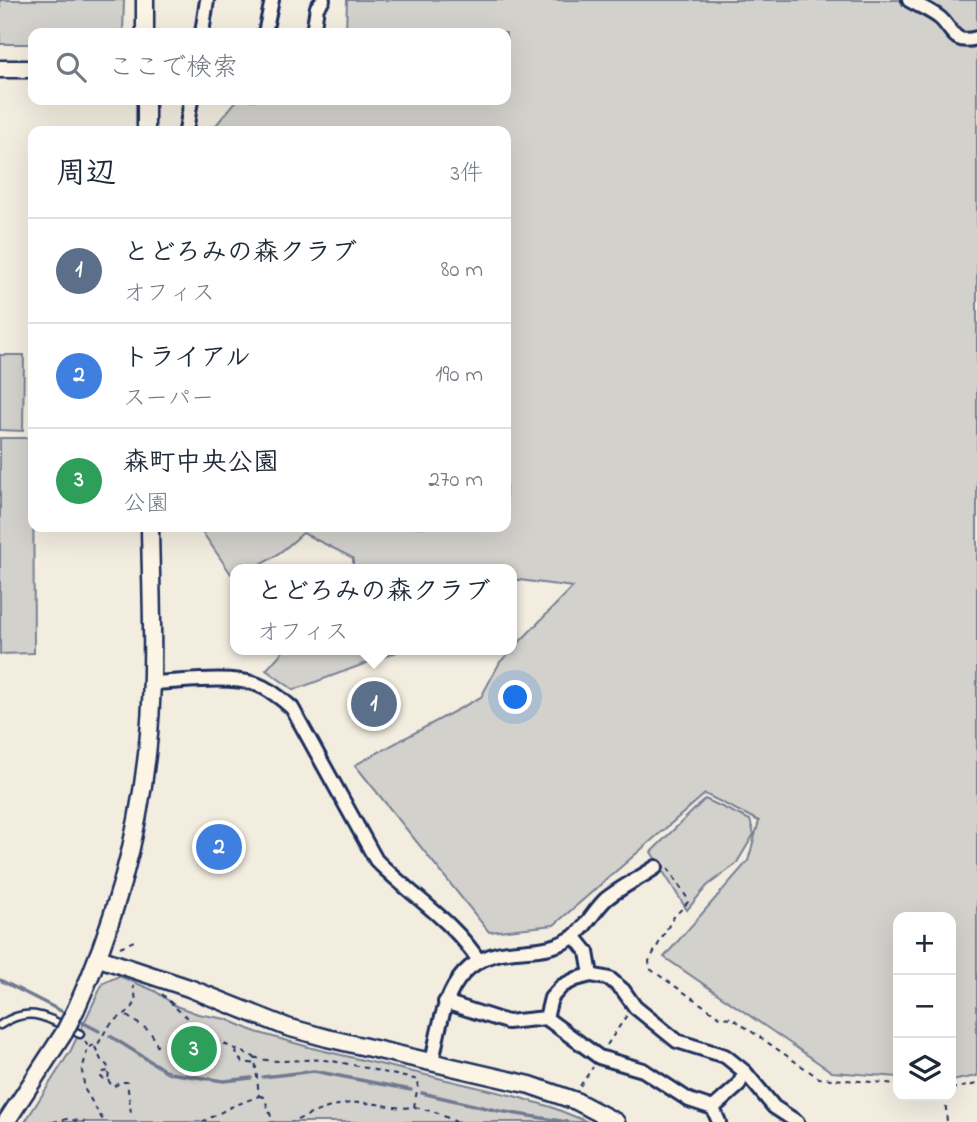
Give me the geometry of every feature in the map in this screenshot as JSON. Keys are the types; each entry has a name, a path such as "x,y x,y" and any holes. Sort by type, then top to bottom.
{"street":[{"path":"145,0 145,28"},
{"path":"203,28 207,0"},
{"path":"266,28 272,0"},
{"path":"314,28 317,7 323,0"},
{"path":"909,0 940,19 956,38 967,41 977,38"},
{"path":"0,69 28,69"},
{"path":"146,105 146,126"},
{"path":"187,126 190,105"},
{"path":"6,1122 72,1034 76,1010 99,958 127,862 138,813 148,744 152,683 150,532"},
{"path":"152,683 235,681 256,684 277,694 292,708 376,860 456,932 478,961"},
{"path":"426,1068 445,1002 456,983 478,961 506,952 533,952 555,947 575,937 591,914 607,898 656,867"},
{"path":"575,937 587,952 591,975"},
{"path":"99,958 189,988 272,1022 426,1068 530,1085 576,1101 616,1122"},
{"path":"546,1018 551,998 562,986 591,975 610,979 624,990 635,1007 677,1041 725,1056 745,1072 775,1107 797,1122"},
{"path":"445,1002 507,1022 546,1018 599,1057 643,1070 689,1100 713,1108 719,1122"},
{"path":"713,1108 738,1086 745,1072"}],"lane":[{"path":"0,1025 17,1015 32,1013 72,1034"}],"path":[{"path":"656,867 664,861 689,901 673,918 649,961 650,969 720,1017 732,1018 819,1078 893,1084"},
{"path":"120,947 134,942"},
{"path":"72,1034 88,1047 99,1044 109,1026 133,1007 136,1001 133,986"},
{"path":"155,986 178,1010 217,1041 254,1056 279,1062 311,1059 352,1064 419,1080"},
{"path":"127,1016 150,1031 158,1050"},
{"path":"94,1046 102,1062 108,1067 108,1079 114,1087 121,1082 127,1082 131,1113"},
{"path":"88,1047 82,1072 83,1081 85,1090 104,1122"},
{"path":"236,1049 237,1057 243,1062 256,1063"},
{"path":"243,1062 246,1053"},
{"path":"254,1056 259,1096"},
{"path":"414,1107 419,1080 426,1068"},
{"path":"108,1079 104,1080 100,1076 104,1071 109,1072"},
{"path":"956,1088 977,1084"},
{"path":"202,1122 259,1096 264,1097 273,1122"},
{"path":"945,1101 947,1122"},
{"path":"292,1122 337,1104 365,1102 393,1108 414,1107 438,1112 456,1122"},
{"path":"53,1122 67,1119 85,1122"}],"shaded area":[{"path":"0,0 124,0 123,28 28,28 28,44 0,44"},
{"path":"347,0 977,0 977,1076 956,1080 956,912 893,912 893,1077 832,1072 664,957 748,861 759,821 705,794 554,925 489,932 355,765 481,697 500,662 507,655 517,655 517,645 573,587 517,580 517,564 353,564 353,558 303,533 272,558 260,564 230,564 230,573 203,533 511,532 511,126 215,126 233,105 511,105 511,28 346,28"},
{"path":"0,355 24,355 23,431 0,430"},
{"path":"0,438 28,438 28,532 33,532 34,653 0,654"},
{"path":"280,655 388,655 294,690 266,670"},
{"path":"705,799 750,820 754,834 736,864 707,886 687,910 651,852"},
{"path":"119,976 155,991 176,1006 198,1014 226,1019 256,1032 312,1048 514,1096 588,1122 25,1122 71,1050 103,983"}],"waterway":[{"path":"0,980 69,1015"},
{"path":"76,1019 99,1031"},
{"path":"110,1036 169,1073 224,1081 251,1078"},
{"path":"263,1077 314,1071 411,1090"},
{"path":"422,1093 499,1111 567,1122"}],"place":[{"name":"とどろみの森クラブ","path":"374,704"},
{"name":"トライアル","path":"219,847"},
{"name":"森町中央公園","path":"194,1049"}]}
